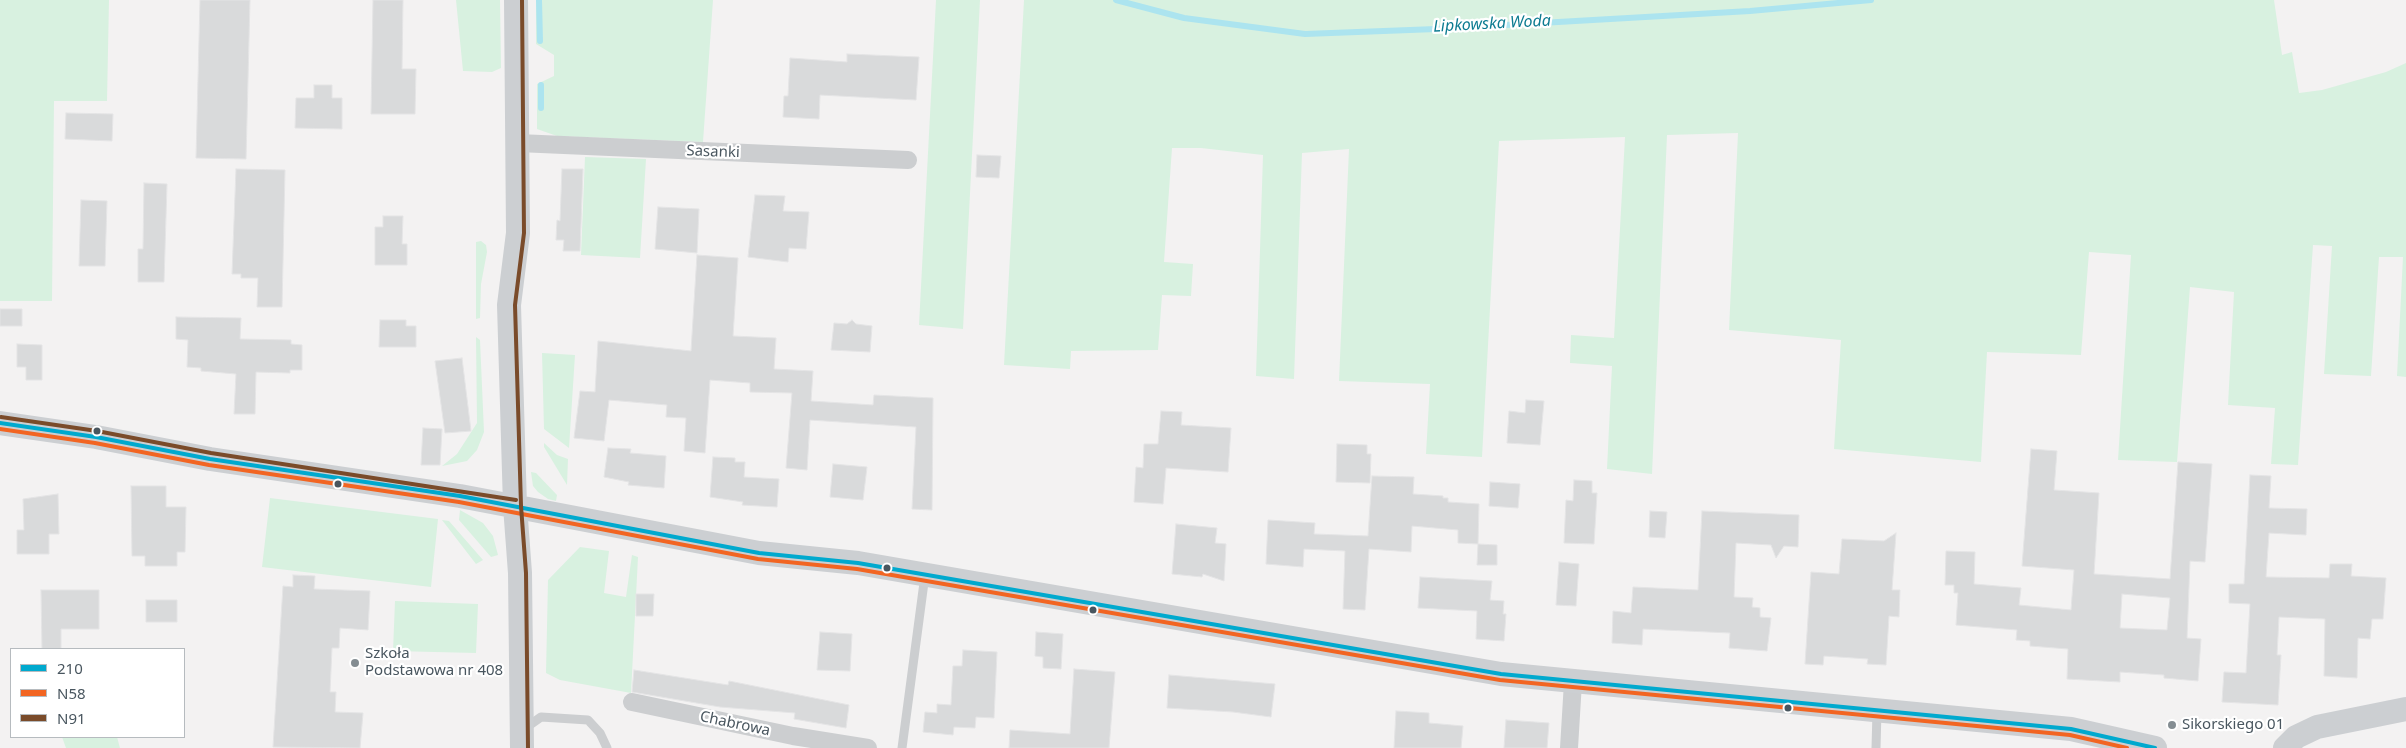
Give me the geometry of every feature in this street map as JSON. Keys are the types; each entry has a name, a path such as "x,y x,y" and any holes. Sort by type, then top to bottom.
{"main road":[{"path":"516,0 518,233 509,305 515,506 520,573 522,739"},
{"path":"0,423 515,506 759,553 858,563 925,574 1491,673 2071,729 2155,748"},
{"path":"2285,748 2296,737 2317,727 2406,709"}],"street":[{"name":"Sasanki","path":"518,143 908,160"},
{"path":"1569,748 1573,682"},
{"name":"Chabrowa","path":"632,702 793,736 868,748"}],"lane":[{"path":"902,748 925,574"},
{"path":"1876,748 1877,710"},
{"path":"522,739 541,717 588,720 600,733 607,748"}],"green space":[{"path":"0,0 109,0 107,101 54,101 52,301 0,301"},
{"path":"456,0 500,0 501,68 492,72 463,71"},
{"path":"536,0 713,0 703,142 557,136 537,129 537,84 554,76 554,55 536,44"},
{"path":"936,0 980,0 963,329 919,325"},
{"path":"1024,0 2274,0 2282,55 2292,52 2299,93 2322,90 2386,72 2406,63 2406,377 2397,376 2403,257 2379,257 2371,376 2324,374 2332,246 2313,245 2298,465 2271,464 2275,408 2228,405 2234,292 2190,287 2177,462 2118,460 2131,255 2089,252 2081,355 1987,352 1981,462 1834,449 1841,340 1729,330 1738,133 1667,135 1652,474 1607,469 1612,366 1570,363 1571,335 1614,338 1625,137 1499,141 1482,457 1426,454 1430,384 1339,381 1349,149 1302,153 1294,379 1256,376 1263,155 1201,148 1172,148 1164,262 1193,264 1191,296 1162,295 1158,350 1071,351 1070,369 1004,365"},
{"path":"585,157 646,159 640,258 581,255"},
{"path":"481,241 486,245 487,252 481,284 480,318 476,319 476,242"},
{"path":"476,337 480,340 484,432 477,450 467,461 442,466 457,454 477,423"},
{"path":"542,353 575,355 569,448 544,429"},
{"path":"544,443 557,455 568,459 567,485 544,447"},
{"path":"531,472 536,473 557,495 556,501 548,499 538,492 533,486"},
{"path":"270,498 438,519 431,587 262,567"},
{"path":"460,510 483,523 493,536 498,555 491,557 459,520"},
{"path":"442,520 449,521 483,560 476,564"},
{"path":"580,547 609,551 604,593 626,597 632,555 638,557 631,693 560,680 546,673 548,580"},
{"path":"395,601 478,604 476,653 393,651"},
{"path":"62,738 117,738 120,748 66,748"}],"building":[{"path":"200,0 250,0 246,159 196,158"},
{"path":"373,0 403,0 402,69 416,69 415,114 371,114"},
{"path":"847,54 919,57 916,100 820,95 819,119 783,117 784,96 788,96 790,58 847,62"},
{"path":"314,85 332,85 332,98 342,98 342,129 295,128 296,98 314,98"},
{"path":"66,113 113,114 112,141 65,139"},
{"path":"977,155 1001,156 999,178 976,177"},
{"path":"236,169 285,170 282,307 257,307 258,278 241,278 241,274 232,274"},
{"path":"562,169 583,169 580,251 563,251 564,240 556,240 557,220 560,221"},
{"path":"144,183 167,184 164,282 138,282 138,249 143,249"},
{"path":"755,195 785,196 783,211 809,212 806,249 789,248 788,262 748,257"},
{"path":"81,200 107,201 105,266 79,266"},
{"path":"658,207 699,209 697,253 655,249"},
{"path":"383,216 403,216 402,244 407,244 407,265 375,265 375,227 383,227"},
{"path":"697,255 738,258 733,336 776,338 774,369 813,371 811,401 873,405 874,395 933,398 932,510 912,509 916,427 810,420 807,470 786,468 792,393 750,392 750,383 710,380 705,453 684,451 686,418 666,417 667,405 609,400 604,441 574,438 580,391 595,392 598,341 691,351"},
{"path":"0,309 22,309 22,326 0,326"},
{"path":"176,317 241,318 240,339 291,340 291,344 302,345 302,370 290,370 290,373 256,372 255,414 234,414 236,374 201,371 201,368 187,367 188,340 176,339"},
{"path":"380,320 406,320 406,326 416,326 416,347 379,347"},
{"path":"852,320 856,324 872,326 870,352 831,350 834,323 847,324"},
{"path":"17,344 42,345 42,380 26,380 26,367 17,367"},
{"path":"462,358 471,431 445,433 435,361"},
{"path":"1526,400 1544,401 1540,445 1507,443 1509,411 1525,413"},
{"path":"1161,411 1182,412 1181,425 1231,428 1228,472 1166,468 1163,504 1134,502 1136,467 1143,468 1144,444 1158,444"},
{"path":"423,428 442,429 440,465 421,465"},
{"path":"1337,444 1367,445 1367,454 1371,454 1370,483 1336,482"},
{"path":"608,448 631,449 630,453 666,456 664,488 628,485 629,482 604,477"},
{"path":"2031,449 2057,451 2054,490 2099,493 2094,574 2170,579 2178,462 2212,464 2205,562 2190,561 2187,638 2201,639 2198,681 2164,678 2164,675 2120,672 2120,682 2067,679 2068,649 2030,646 2030,641 2016,640 2017,630 1956,625 1958,593 1954,593 1954,585 1945,585 1946,551 1975,552 1974,584 2021,588 2019,605 2071,610 2074,570 2022,566","holes":["2122,594 2170,598 2167,630 2120,628"]},
{"path":"713,457 735,458 735,462 745,462 744,477 779,479 777,507 742,505 743,502 710,497"},
{"path":"833,464 867,467 863,500 830,497"},
{"path":"2250,475 2271,476 2269,508 2307,509 2306,535 2269,533 2266,577 2329,578 2330,564 2352,564 2351,576 2386,578 2383,619 2372,619 2370,639 2358,638 2357,678 2324,676 2325,619 2279,617 2277,655 2281,655 2278,705 2222,702 2224,672 2246,673 2250,604 2229,603 2229,584 2244,584"},
{"path":"1372,476 1414,477 1413,494 1443,496 1443,498 1448,498 1448,502 1479,504 1478,544 1458,543 1458,530 1412,526 1411,552 1369,549 1365,610 1343,609 1345,551 1304,549 1303,567 1266,564 1268,520 1315,523 1314,534 1368,536"},
{"path":"1574,480 1592,481 1592,493 1597,493 1594,544 1564,543 1566,500 1573,501"},
{"path":"1490,482 1520,484 1518,508 1489,506"},
{"path":"131,486 166,486 166,507 186,507 185,552 177,552 177,566 145,566 145,556 132,556"},
{"path":"58,494 59,534 49,534 49,554 17,554 17,530 24,530 23,499"},
{"path":"1650,511 1667,512 1665,538 1649,537"},
{"path":"1702,511 1799,515 1798,547 1784,546 1776,558 1771,545 1736,543 1734,597 1753,598 1752,607 1760,608 1760,617 1771,618 1767,651 1729,648 1730,633 1643,629 1642,645 1612,643 1613,611 1631,613 1633,587 1698,590"},
{"path":"1176,524 1217,528 1215,543 1226,544 1224,581 1203,574 1202,577 1172,574"},
{"path":"1896,533 1892,590 1900,590 1899,617 1889,616 1886,665 1867,664 1868,659 1824,656 1823,665 1805,664 1811,572 1839,574 1842,539 1884,541"},
{"path":"1478,544 1497,545 1497,565 1477,565"},
{"path":"1559,562 1579,564 1576,606 1556,605"},
{"path":"293,575 315,576 314,589 370,591 368,630 340,628 339,648 332,648 330,692 336,692 335,712 363,713 360,748 273,747 283,586 293,587"},
{"path":"1420,577 1492,581 1490,600 1504,601 1503,614 1506,614 1504,641 1476,639 1477,611 1418,608"},
{"path":"41,590 99,590 99,629 61,629 61,648 42,648"},
{"path":"636,594 654,594 653,616 636,616"},
{"path":"146,600 177,600 177,622 146,622"},
{"path":"820,632 852,634 850,671 817,670"},
{"path":"1036,632 1063,634 1061,669 1043,668 1043,657 1035,656"},
{"path":"963,650 997,652 994,718 976,717 975,728 954,727 953,735 923,732 925,712 937,713 937,704 951,705 953,666 962,666"},
{"path":"1074,669 1115,672 1109,748 1009,748 1010,730 1070,734"},
{"path":"634,670 728,685 729,681 849,705 846,728 794,719 795,713 720,707 632,692"},
{"path":"1169,675 1275,684 1271,717 1233,712 1167,708"},
{"path":"1396,711 1429,713 1429,723 1463,726 1461,748 1394,748"},
{"path":"1506,720 1549,723 1547,748 1504,748"}],"waterway":[{"path":"539,0 540,41"},
{"name":"Lipkowska Woda","path":"1116,0 1184,18 1305,34 1436,29 1750,11 1871,0"},
{"path":"541,85 541,108"}],"transit line":[{"name":"N91","path":"522,0 524,233 515,305 521,506 526,573 528,748"},
{"name":"N91","path":"1,417 97,431 211,453 516,500"},
{"name":"210","path":"0,423 96,437 210,459 460,496 759,553 858,563 1501,674 2071,729 2155,748"},
{"name":"N58","path":"0,429 95,443 209,465 459,502 758,559 857,569 1500,680 2070,735 2127,748"}],"place":[{"name":"Szkoła Podstawowa nr 408","path":"355,663"},
{"name":"Sikorskiego 01","path":"2172,725"}]}
